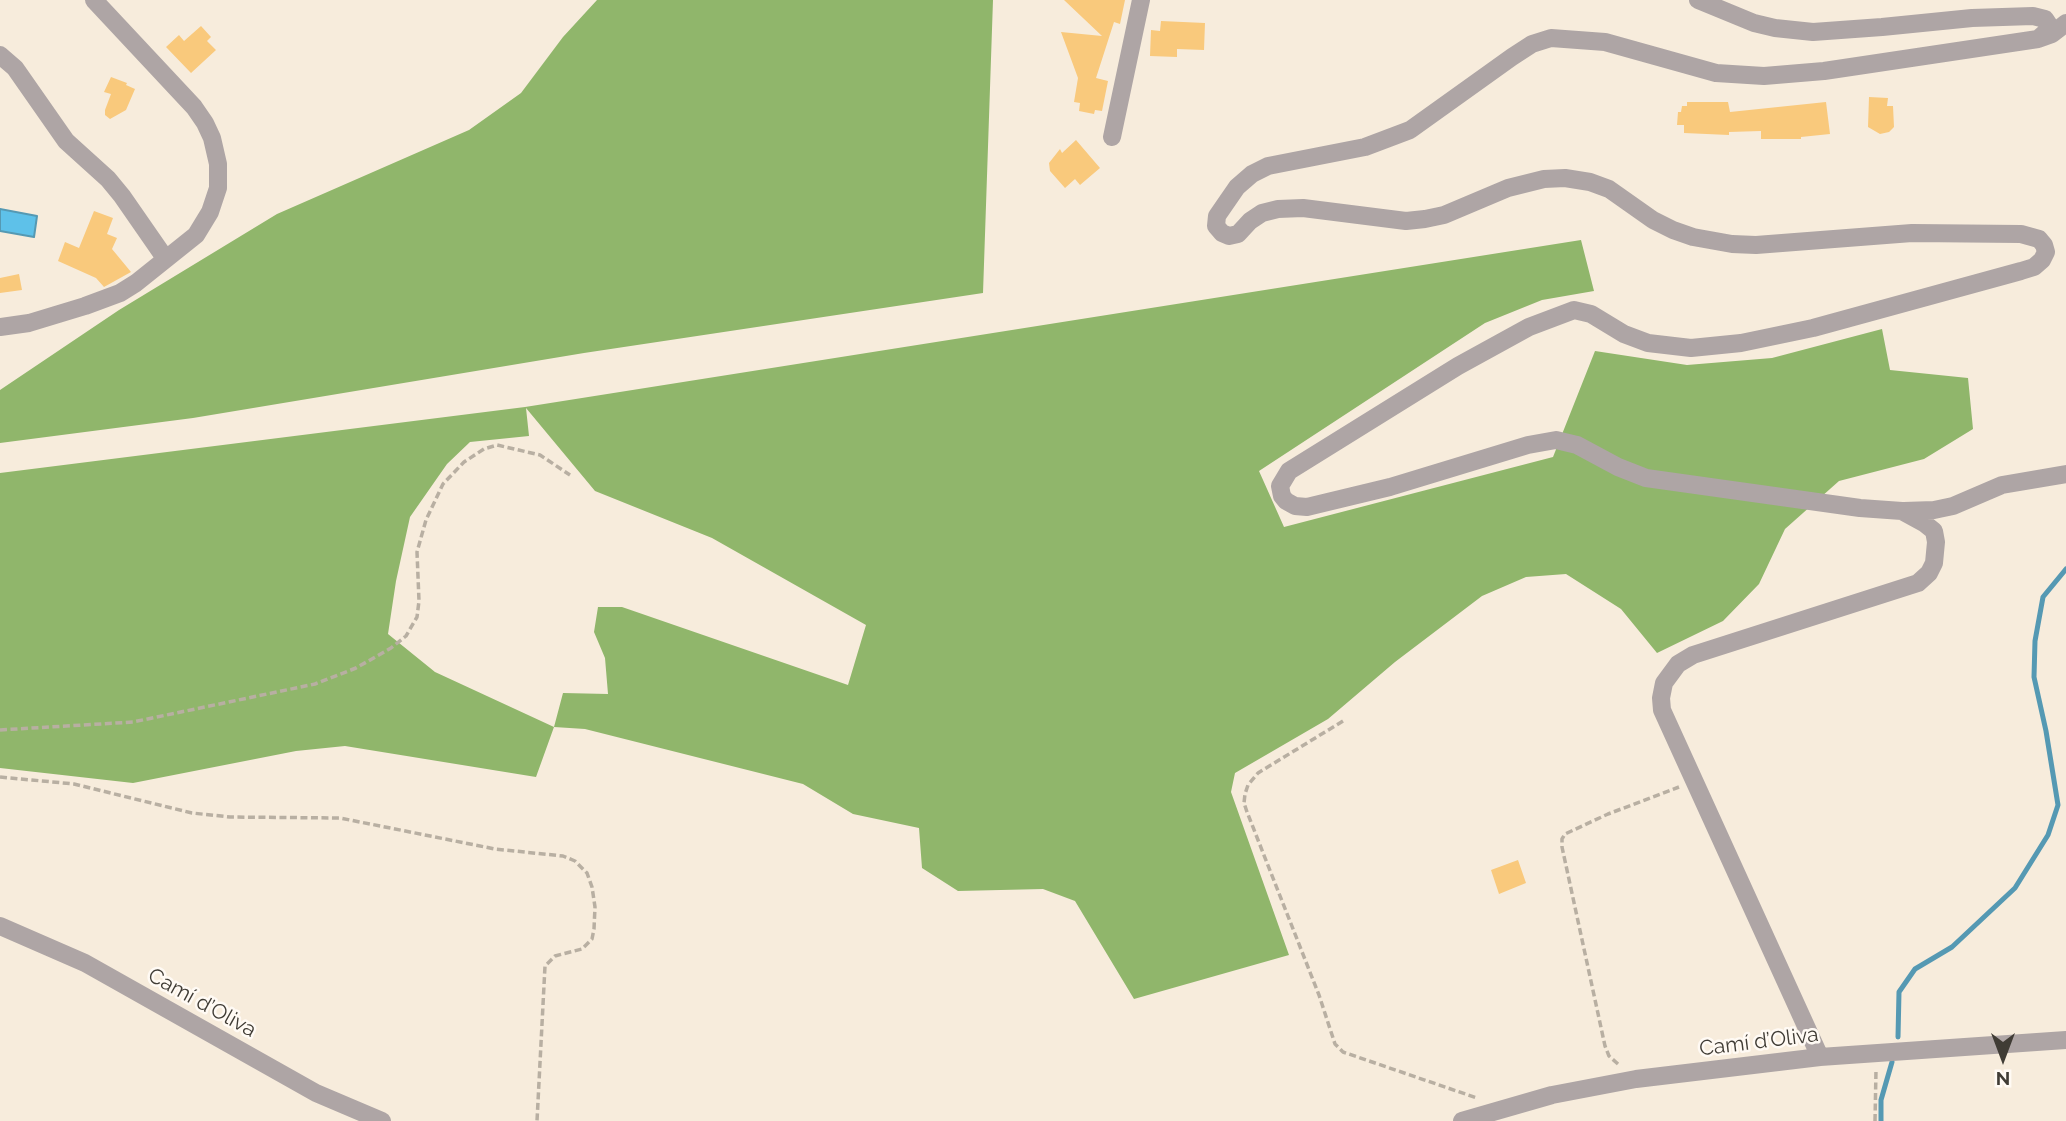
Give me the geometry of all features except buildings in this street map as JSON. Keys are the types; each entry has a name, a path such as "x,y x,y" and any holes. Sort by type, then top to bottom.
{"street":[{"path":"0,327 29,323 120,293 196,235 214,201 219,177 212,138 194,107 94,0"},
{"path":"1112,137 1141,0"},
{"path":"1698,0 1754,23 1813,32 1972,18 2033,16 2046,19 2049,25 2047,31 2038,39"},
{"path":"2066,23 2052,34 2038,39 1824,71 1764,76 1716,73 1605,42 1551,38 1532,44 1512,57 1410,130 1365,146 1268,166 1252,174 1237,187 1217,216 1216,226 1229,236 1238,234 1250,221 1262,214 1278,209 1303,208 1406,221 1425,219 1444,215 1508,188 1544,179 1565,178 1590,182 1609,189 1653,220 1673,230 1693,237 1732,244 1756,245 1912,233 2021,234 2039,239 2046,252 2034,267 1813,328 1741,344 1692,348 1648,343 1624,334 1582,311 1574,310 1547,319 1458,366 1289,471 1280,486 1286,502 1295,506 1307,507 1390,487 1517,448 1556,440 1577,445 1618,467 1646,478 1860,508 1902,511 1934,510 1953,506 2002,485 2066,474"},
{"path":"0,55 15,68 66,141 108,179 165,258"},
{"path":"1821,1057 1662,710 1662,691 1669,673 1693,655 1918,583 1929,573 1934,563 1934,531 1902,511"},
{"name":"Camí d’Oliva","path":"0,926 85,963 316,1093 382,1121"},
{"name":"Camí d’Oliva","path":"1462,1121 1589,1087 1821,1057 2066,1040"}],"path":[{"path":"0,730 133,722 315,684 356,668 407,636 417,617 417,552 426,520 443,484 464,462 484,449 497,445 540,455 570,475"},
{"path":"1343,721 1258,773 1248,785 1244,803 1319,995 1335,1044 1343,1052 1506,1108"},
{"path":"0,777 74,785 192,813 230,817 340,818 495,849 563,856 575,861 587,873 592,887 594,929 592,939 582,949 555,956 545,966 537,1121"},
{"path":"1631,1063 1618,1064 1609,1056 1605,1046 1562,839 1565,834 1608,814 1695,782"},
{"path":"1875,1121 1876,1054"}],"green space":[{"path":"597,0 993,0 983,293 584,353 193,418 0,443 0,390 119,310 277,214 469,130 521,93 563,37"},
{"path":"1581,240 1594,291 1542,300 1485,323 1259,471 1284,527 1553,457 1595,351 1687,365 1772,358 1882,329 1890,370 1968,378 1973,429 1924,459 1839,481 1785,529 1759,584 1723,621 1657,653 1621,609 1566,574 1526,577 1482,596 1395,662 1328,719 1235,773 1231,792 1289,955 1134,999 1075,901 1043,889 958,891 922,868 919,828 853,814 803,784 585,729 554,727 536,777 345,746 296,751 133,783 0,768 0,473 525,407","holes":["526,408 595,491 712,538 866,625 848,685 622,607 598,607 594,632 605,658 608,694 563,693 554,727 435,672 388,634 410,517 447,464 470,442 529,436"]}],"water":[{"path":"0,209 37,216 34,237 0,231"}],"waterway":[{"path":"1898,1037 1899,992 1915,969 1952,947 2015,888 2048,835 2058,805 2034,677 2035,641 2043,597 2066,569"},
{"path":"1881,1121 1881,1100 1892,1062"}]}
